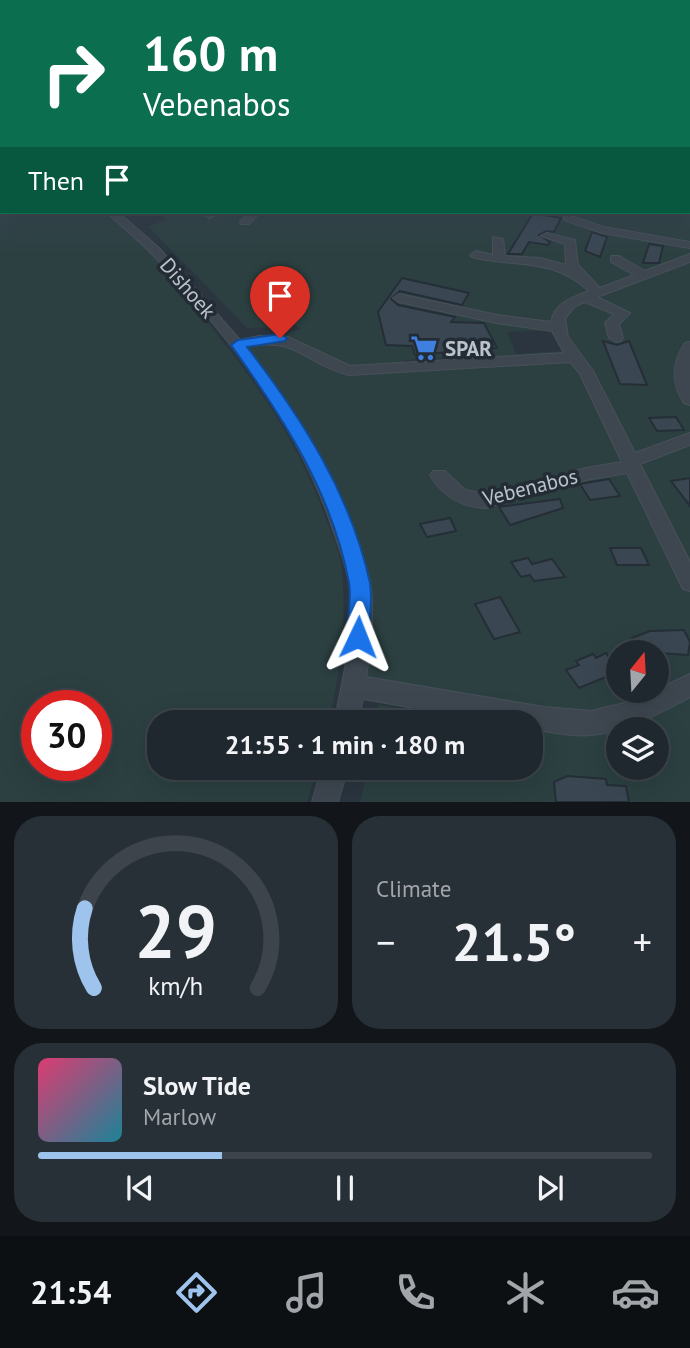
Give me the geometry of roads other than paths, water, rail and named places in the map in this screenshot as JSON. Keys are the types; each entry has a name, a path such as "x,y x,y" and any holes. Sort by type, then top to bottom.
{"street":[{"name":"Dishoek","path":"114,214 142,236 238,345 275,394 311,451 337,510 360,586 354,685 349,710"},
{"path":"245,222 253,214"},
{"path":"568,218 602,230 690,245"},
{"path":"547,236 571,242 572,265 591,295 623,313 612,323 616,338"},
{"path":"497,239 499,258"},
{"path":"476,255 534,259 578,274"},
{"path":"690,258 591,295 559,310 555,317 556,327 573,357 586,371 690,583"},
{"path":"615,259 646,276"},
{"path":"399,298 445,305 522,325 556,327"},
{"path":"238,345 280,338 299,343 334,366 349,371 573,357"},
{"path":"690,346 682,363 681,377 684,392 690,400"},
{"name":"Vebenabos","path":"439,475 455,495 472,501 486,501 566,478 630,464 690,439"},
{"path":"354,685 544,719 591,723 636,712 690,685"},
{"path":"325,802 331,780"}],"place":[{"name":"SPAR","path":"424,348"}]}
